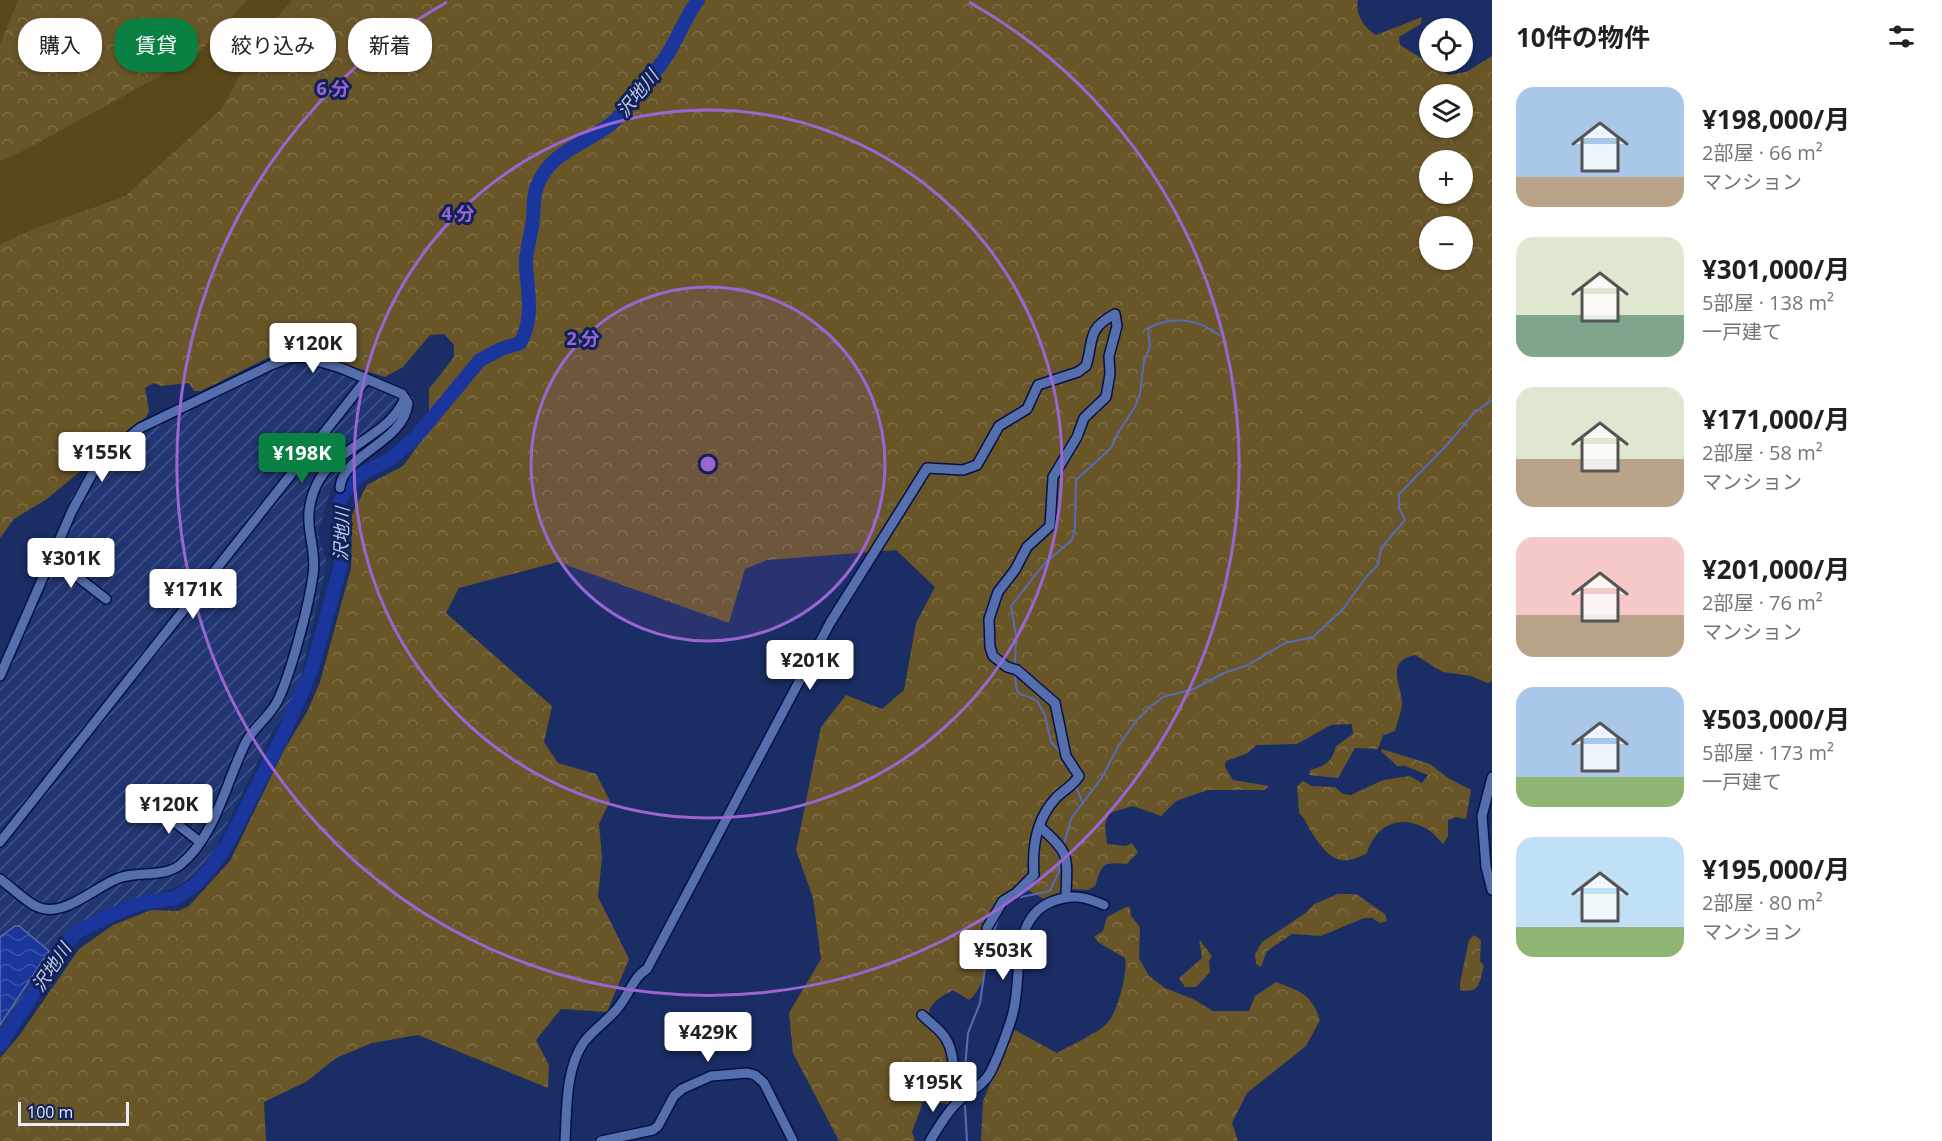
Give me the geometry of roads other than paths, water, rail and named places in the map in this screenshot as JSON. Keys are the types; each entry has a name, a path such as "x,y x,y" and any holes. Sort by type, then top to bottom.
{"street":[{"path":"565,1141 569,1086 575,1062 583,1044 617,1009 640,973 647,969 830,623 927,468 963,470 977,465 999,426 1027,409 1038,386 1078,372 1086,366 1090,338 1102,323 1115,314 1117,326 1109,356 1110,374 1106,397 1084,418 1077,437 1053,477 1050,526 1027,546 1015,570 998,592 989,619 990,647 993,656 1007,667 1017,670 1057,707 1066,756 1079,776 1073,786 1055,799 1040,827 1033,845 1034,875 1016,893 1004,901 987,928"},
{"path":"0,676 52,557 92,474 140,428 289,358 303,357 341,368 405,398"},
{"path":"0,842 365,381"},
{"path":"340,488 346,472 392,434 407,408 405,398"},
{"path":"0,879 33,905 54,910 68,906 118,878 164,873 175,869 200,842 246,742 276,703 288,671 314,573 308,530 309,512 317,483 340,455 383,427 405,398"},
{"path":"52,557 105,599"},
{"path":"1492,777 1482,816 1486,867 1492,890"},
{"path":"154,806 200,842"},
{"path":"1040,827 1061,846 1067,857 1066,896"},
{"path":"930,1141 959,1100 989,1076 1014,1011 1017,975 1027,922 1032,913 1066,896 1078,896 1104,905"},
{"path":"922,1015 946,1038 955,1090 959,1100"},
{"path":"601,1141 609,1137 653,1130 658,1126 674,1096 700,1079 747,1072 755,1075 764,1083 793,1141"}],"water":[{"path":"15,926 19,926 49,951 0,1025 0,937"}],"waterway":[{"name":"沢地川","path":"0,1045 64,946 77,932 113,914 143,903 176,898 196,884 227,845 285,731 312,669 342,561 338,517 340,501 350,484 363,473 391,459 416,437 480,360 501,349 520,343 529,316 526,261 534,198 543,174 560,156 602,131 625,110 665,58 698,0"},
{"path":"1015,667 1016,636 1011,606 1045,563 1072,540 1075,527 1076,480 1111,448 1135,407 1140,394 1144,361 1150,347 1148,328 1175,320 1194,322 1219,335"},
{"path":"1064,843 1072,817 1101,779 1119,745 1137,720 1150,707 1163,697 1194,689 1224,673 1248,665 1285,643 1313,637 1343,609 1366,577 1378,565 1381,548 1405,520 1399,508 1399,494 1446,446 1474,413 1492,400"},
{"path":"1015,673 1018,692 1037,701 1045,715 1051,742 1061,753"},
{"path":"1064,761 1067,767"},
{"path":"1076,787 1083,803"},
{"path":"1016,898 1050,891 1059,871 1060,854"},
{"path":"963,1093 968,1033 980,1003 988,948 1000,914"},
{"path":"965,1106 967,1141"}]}
